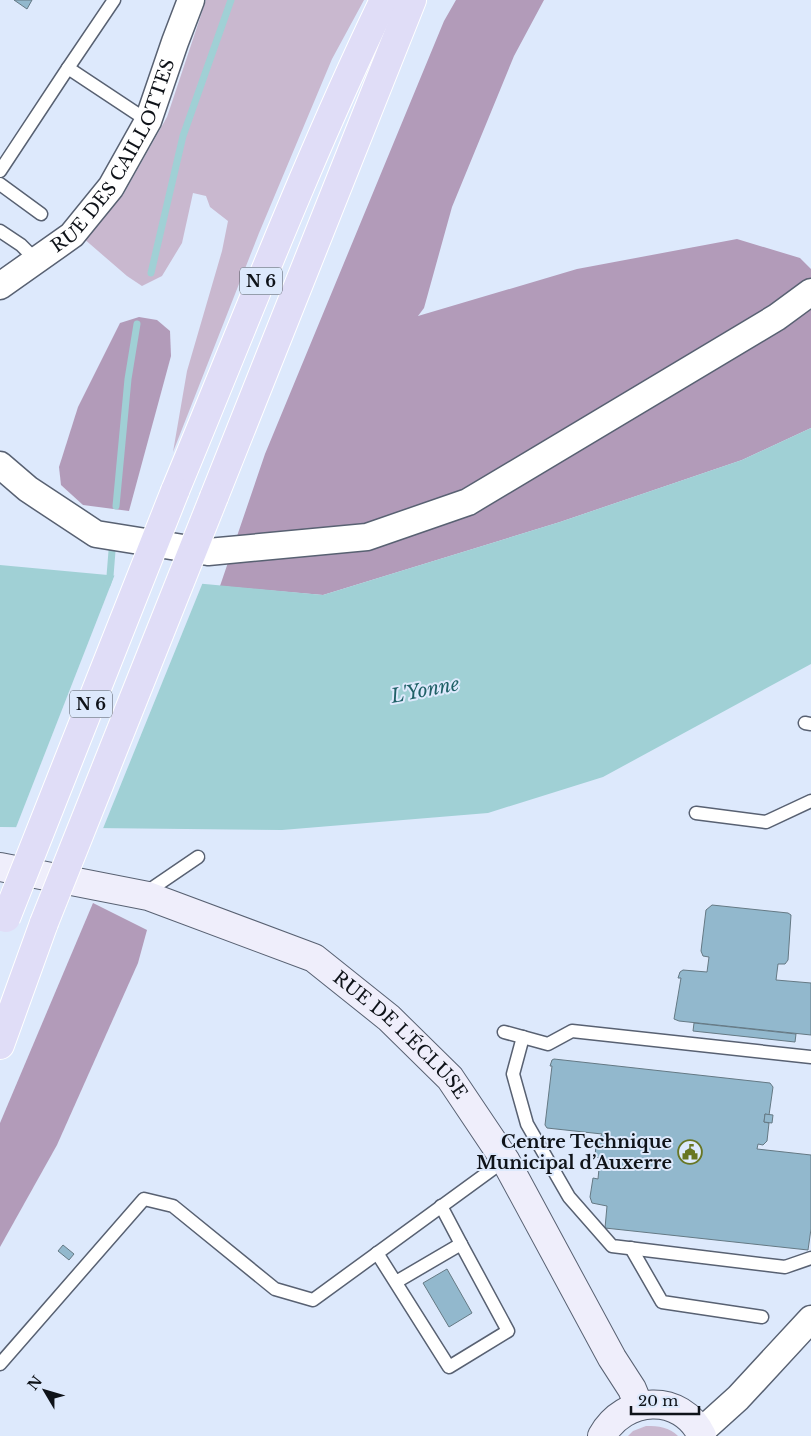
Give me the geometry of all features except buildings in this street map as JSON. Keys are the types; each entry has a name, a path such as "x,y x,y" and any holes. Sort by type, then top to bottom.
{"main road":[{"name":"N 6","path":"3,925 294,201 349,72 384,0"},
{"name":"N 6","path":"0,1044 44,923 325,223 412,0"},
{"path":"381,76 422,0"}],"street":[{"name":"RUE DES CAILLOTTES","path":"0,286 72,235 111,187 148,121 191,0"},
{"path":"0,465 28,489 96,534 208,552 367,537 468,502 537,463 777,317 811,292"},
{"name":"RUE DE L'ÉCLUSE","path":"0,867 148,896 314,958 389,1018 450,1078 505,1160 612,1358 632,1389 639,1406"},
{"path":"602,1436 608,1425 622,1413 639,1406 656,1404 672,1408 687,1416 700,1432 738,1398 811,1319"}],"lane":[{"path":"0,170 114,0"},
{"path":"68,68 148,121"},
{"path":"0,184 41,214"},
{"path":"0,231 21,245 36,260"},
{"path":"696,812 766,822 811,801"},
{"path":"148,896 154,887 198,857"},
{"path":"504,1032 548,1044 572,1032 811,1057"},
{"path":"523,1037 513,1074 527,1124 569,1197 612,1246 785,1267 811,1258"},
{"path":"0,1364 144,1199 172,1206 275,1289 313,1300 505,1160"},
{"path":"377,1253 449,1367 508,1331 441,1206"},
{"path":"396,1282 461,1244"},
{"path":"631,1248 662,1302 762,1318"}],"shaded area":[{"path":"206,0 364,0 332,59 259,233 173,452 187,371 222,251 228,221 210,207 206,196 193,193 182,243 162,276 142,286 127,276 83,238 123,195 167,117"},
{"path":"456,0 544,0 514,56 452,207 424,308 418,316 577,269 737,239 800,258 811,269 811,428 742,460 560,522 323,595 220,586 265,454 444,21"},
{"path":"139,317 157,320 170,331 171,356 129,511 83,505 61,485 59,467 78,407 120,323"},
{"path":"93,903 147,930 138,963 57,1145 0,1247 0,1123"},
{"path":"646,1426 664,1428 678,1436 628,1436 633,1431"}],"water":[{"name":"L'Yonne","path":"811,428 811,664 603,777 488,813 282,830 0,827 0,565 323,595 560,522 742,460"}],"pier":[{"path":"115,574 203,582 102,831 15,830"}],"waterway":[{"path":"151,273 183,136 231,0"},
{"path":"116,506 128,379 137,324"},
{"path":"107,585 110,576 112,551"}],"place":[{"name":"Centre Technique Municipal d’Auxerre","path":"690,1152"}]}
